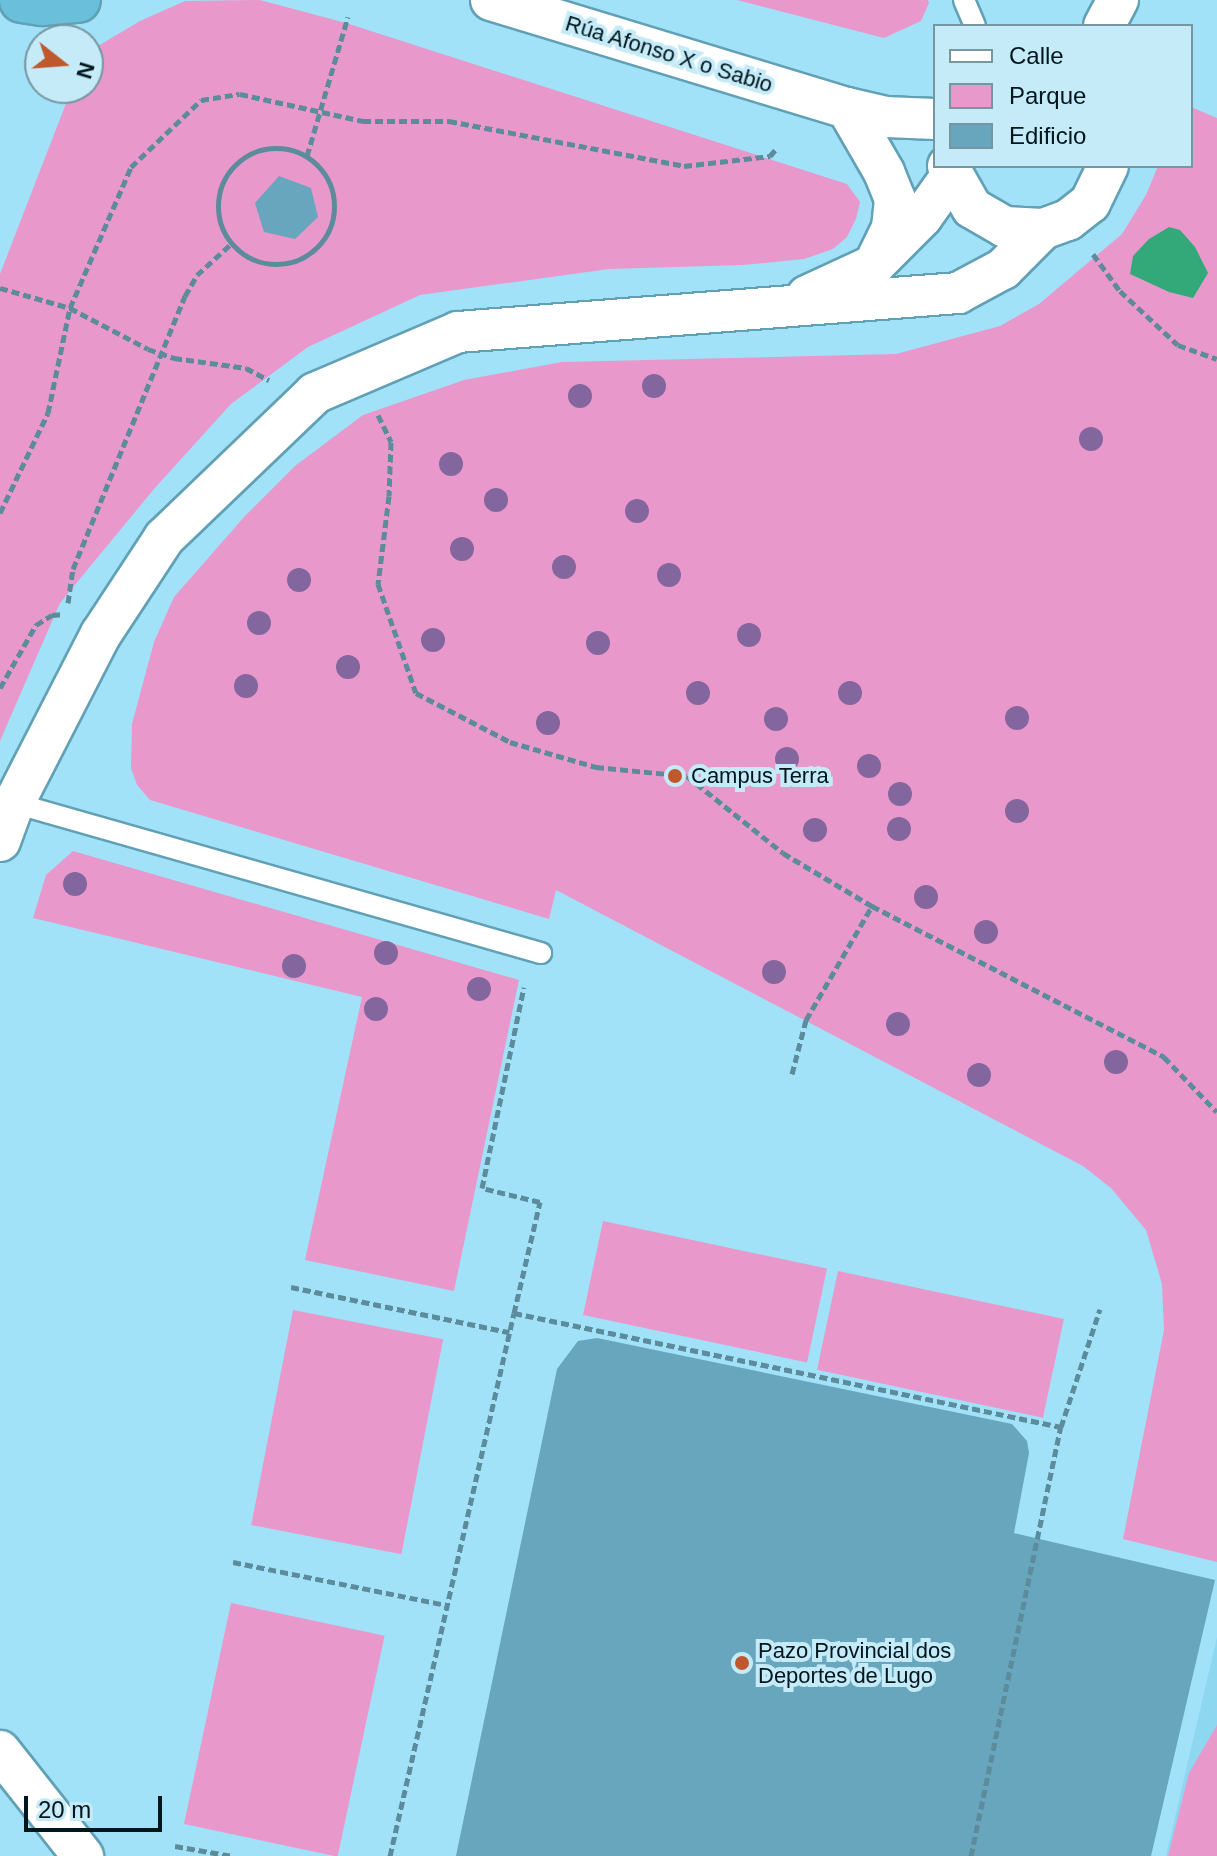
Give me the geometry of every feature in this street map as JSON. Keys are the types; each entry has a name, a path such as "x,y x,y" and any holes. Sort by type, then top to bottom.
{"highway":[{"path":"0,15 5,0"},
{"path":"22,0 42,3 78,0"}],"street":[{"name":"Rúa Afonso X o Sabio","path":"491,0 847,108 886,117 933,119"},
{"path":"1105,24 1118,0"},
{"path":"847,108 895,199 892,228 874,265"},
{"path":"785,307 874,265 922,217 950,171 972,208 1005,227 1043,229 1068,220 1090,203 1107,168"},
{"path":"0,841 14,803 101,634 164,538 315,393 458,332 958,293 1003,269 1043,229"},
{"path":"0,1751 83,1856"}],"lane":[{"path":"964,0 974,24"},
{"path":"14,803 541,953"}],"path":[{"path":"307,156 348,17"},
{"path":"0,513 48,413 70,308 131,167 201,100 240,94 363,121 449,121 684,166 770,156 777,148"},
{"path":"290,148 307,156 322,170 332,187 334,207 331,227 320,245 305,257 286,264 265,263 246,257 231,244 221,228 217,210 226,174 254,151 290,148"},
{"path":"0,688 36,625 52,615 66,614 73,569 185,296 197,275 231,244"},
{"path":"1090,249 1120,291 1178,345 1217,359"},
{"path":"0,288 70,308 162,353 246,368 272,381"},
{"path":"376,410 391,442 389,496 378,584 416,693 510,742 596,767 687,776 783,853 872,906 1164,1057 1217,1112"},
{"path":"792,1074 806,1020 872,906"},
{"path":"390,1856 540,1202 482,1188 524,987"},
{"path":"291,1287 509,1332"},
{"path":"971,1856 1061,1427 1100,1309"},
{"path":"514,1313 1061,1427"},
{"path":"233,1562 448,1605"},
{"path":"175,1846 232,1856"}],"shaded area":[{"path":"1169,227 1180,230 1195,247 1208,273 1193,298 1169,292 1130,274 1133,256 1149,239"},
{"path":"1217,1637 1217,1856 1166,1856"}],"green space":[{"path":"260,0 346,23 847,184 860,202 856,219 847,237 833,249 804,259 743,265 609,269 420,295 308,347 231,404 154,489 60,603 0,741 0,274 66,104 104,104 104,42 140,21 185,1"},
{"path":"737,0 928,0 929,3 921,21 884,38"},
{"name":"Campus Terra","path":"1193,108 1217,118 1217,1562 1123,1539 1164,1330 1162,1284 1146,1230 1111,1188 1083,1166 556,890 549,919 150,800 137,785 131,768 132,724 154,642 174,597 245,516 295,466 363,415 464,380 562,362 896,354 1000,326 1039,304 1122,234 1146,195 1157,168 1193,168"},
{"path":"73,851 519,980 454,1291 305,1260 362,997 33,918 46,875"},
{"path":"603,1221 827,1269 807,1363 583,1315"},
{"path":"838,1271 1064,1319 1043,1418 817,1370"},
{"path":"293,1310 443,1339 401,1554 251,1525"},
{"path":"231,1603 385,1636 338,1856 184,1824"},
{"path":"1217,1725 1217,1856 1168,1856 1189,1773"}],"building":[{"path":"279,176 311,188 318,217 295,239 264,232 255,203"},
{"name":"Pazo Provincial dos Deportes de Lugo","path":"597,1338 1012,1424 1027,1441 1029,1453 1014,1533 1215,1580 1151,1856 456,1856 557,1369 578,1341"}],"place":[{"name":"Campus Terra","path":"675,776"},
{"name":"Pazo Provincial dos Deportes de Lugo","path":"742,1663"}]}
